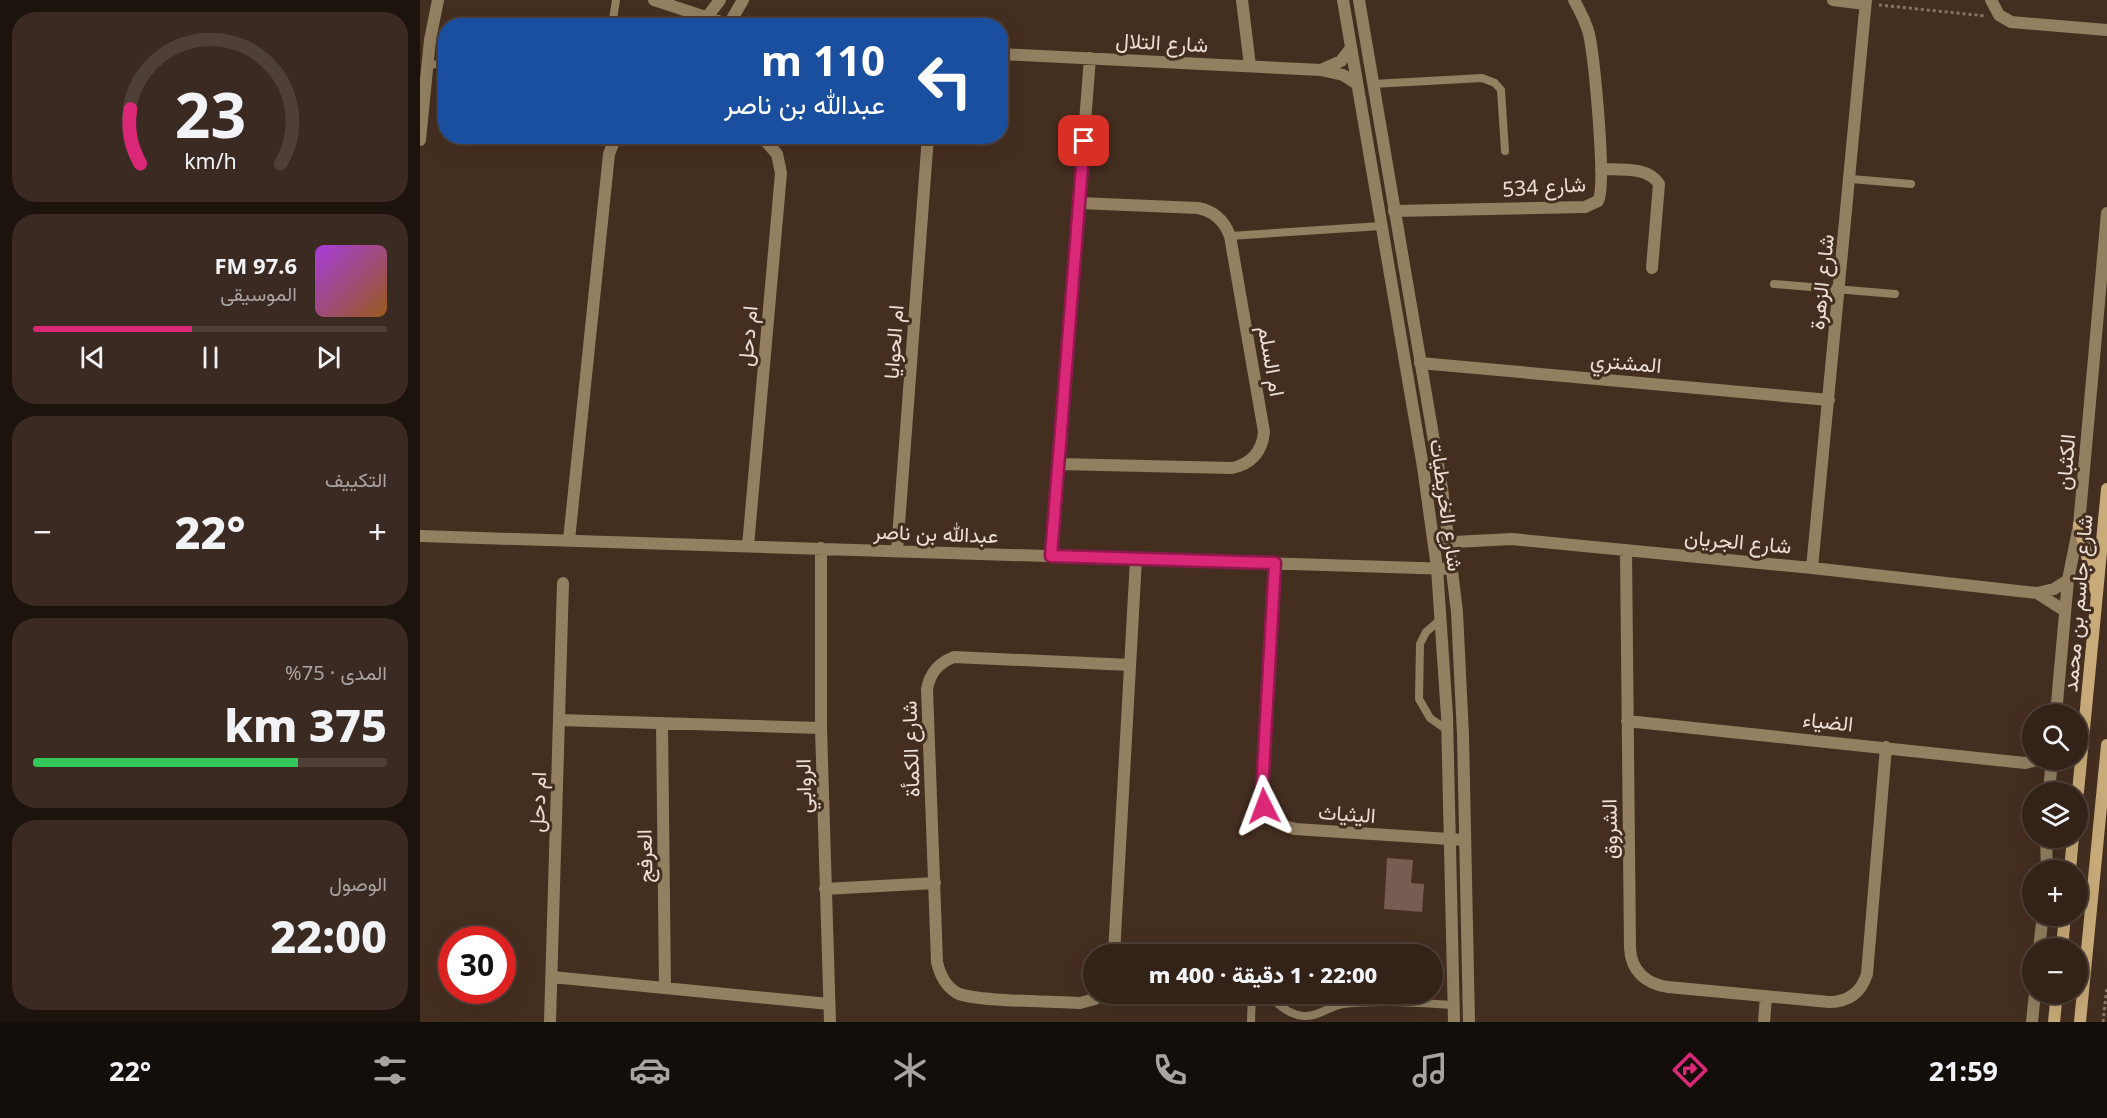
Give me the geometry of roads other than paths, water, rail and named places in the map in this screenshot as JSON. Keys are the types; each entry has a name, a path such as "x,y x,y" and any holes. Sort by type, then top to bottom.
{"main road":[{"name":"شارع جاسم بن محمد","path":"2079,782 2107,489"},
{"path":"2079,525 2085,558 2097,595"},
{"path":"2080,1022 2107,745"},
{"path":"2054,1022 2056,1004"}],"street":[{"path":"420,140 438,0"},
{"path":"654,0 710,18"},
{"path":"707,17 720,0"},
{"path":"734,18 743,0"},
{"path":"1242,0 1250,66"},
{"name":"شارع الخريطيات","path":"1343,0 1437,568 1442,618 1447,730 1454,1022"},
{"name":"شارع الخريطيات","path":"1359,0 1449,542 1461,675 1469,1022"},
{"name":"شارع 534","path":"1394,211 1590,207 1600,198 1601,169 1591,44 1584,20 1574,0"},
{"path":"1833,0 1866,2"},
{"path":"1991,0 1999,15 2011,22 2107,30"},
{"name":"شارع الزهرة","path":"1812,568 1851,179 1866,2"},
{"path":"1321,70 1341,62 1351,48"},
{"name":"شارع التلال","path":"1008,54 1321,70 1343,75 1357,84"},
{"path":"1051,556 1090,58"},
{"path":"569,540 609,154 613,144"},
{"name":"ام دحل","path":"748,546 782,173 777,154 768,144"},
{"name":"ام الحوايا","path":"897,551 927,144"},
{"path":"1601,169 1645,173 1653,176 1659,184 1652,268"},
{"name":"ام السلم","path":"1058,464 1225,469 1246,463 1257,453 1263,440 1264,425 1230,236 1221,219 1204,209 1079,203"},
{"name":"الكثبان","path":"2057,704 2068,580 2079,525 2107,213"},
{"name":"المشتري","path":"1420,363 1829,400"},
{"name":"عبدالله بن ناصر","path":"420,536 1451,569"},
{"name":"شارع الجريان","path":"1434,543 1512,539 1812,568 2037,593 2054,589 2068,580"},
{"name":"الروابي","path":"821,549 821,728 830,1022"},
{"name":"الشروق","path":"1626,550 1630,948 1632,963 1641,975 1660,986 1837,1002 1851,998 1865,981 1886,747"},
{"path":"1115,944 1136,558"},
{"name":"اليثياث","path":"1275,563 1262,790 1268,813 1280,824 1295,830 1465,840"},
{"name":"ام دحل","path":"550,1022 563,583"},
{"name":"شارع الجريان","path":"2037,593 2065,611"},
{"name":"شارع الكمأة","path":"1083,1002 973,997 951,989 941,977 938,962 927,689 929,680 938,666 954,657 1130,665"},
{"path":"559,720 821,728"},
{"name":"الضياء","path":"1627,721 2022,763"},
{"name":"العرفج","path":"662,723 665,988"},
{"name":"الضياء","path":"2032,770 2045,782"},
{"path":"825,889 935,883"},
{"path":"552,977 829,1004"},
{"path":"1764,1022 1766,996"},
{"path":"2032,1022 2034,1004"}],"lane":[{"path":"613,18 616,0"},
{"path":"428,64 438,65"},
{"path":"1373,84 1482,78 1490,80 1502,90 1505,151"},
{"path":"1851,179 1911,184"},
{"path":"1230,236 1381,226"},
{"path":"1774,284 1895,294"},
{"path":"1442,618 1426,632 1420,644 1419,699 1430,718 1447,730"},
{"path":"1251,1022 1252,1004"},
{"path":"1279,1004 1289,1012 1305,1016 1321,1013 1339,1004"},
{"path":"1443,1004 1454,1005"}]}
